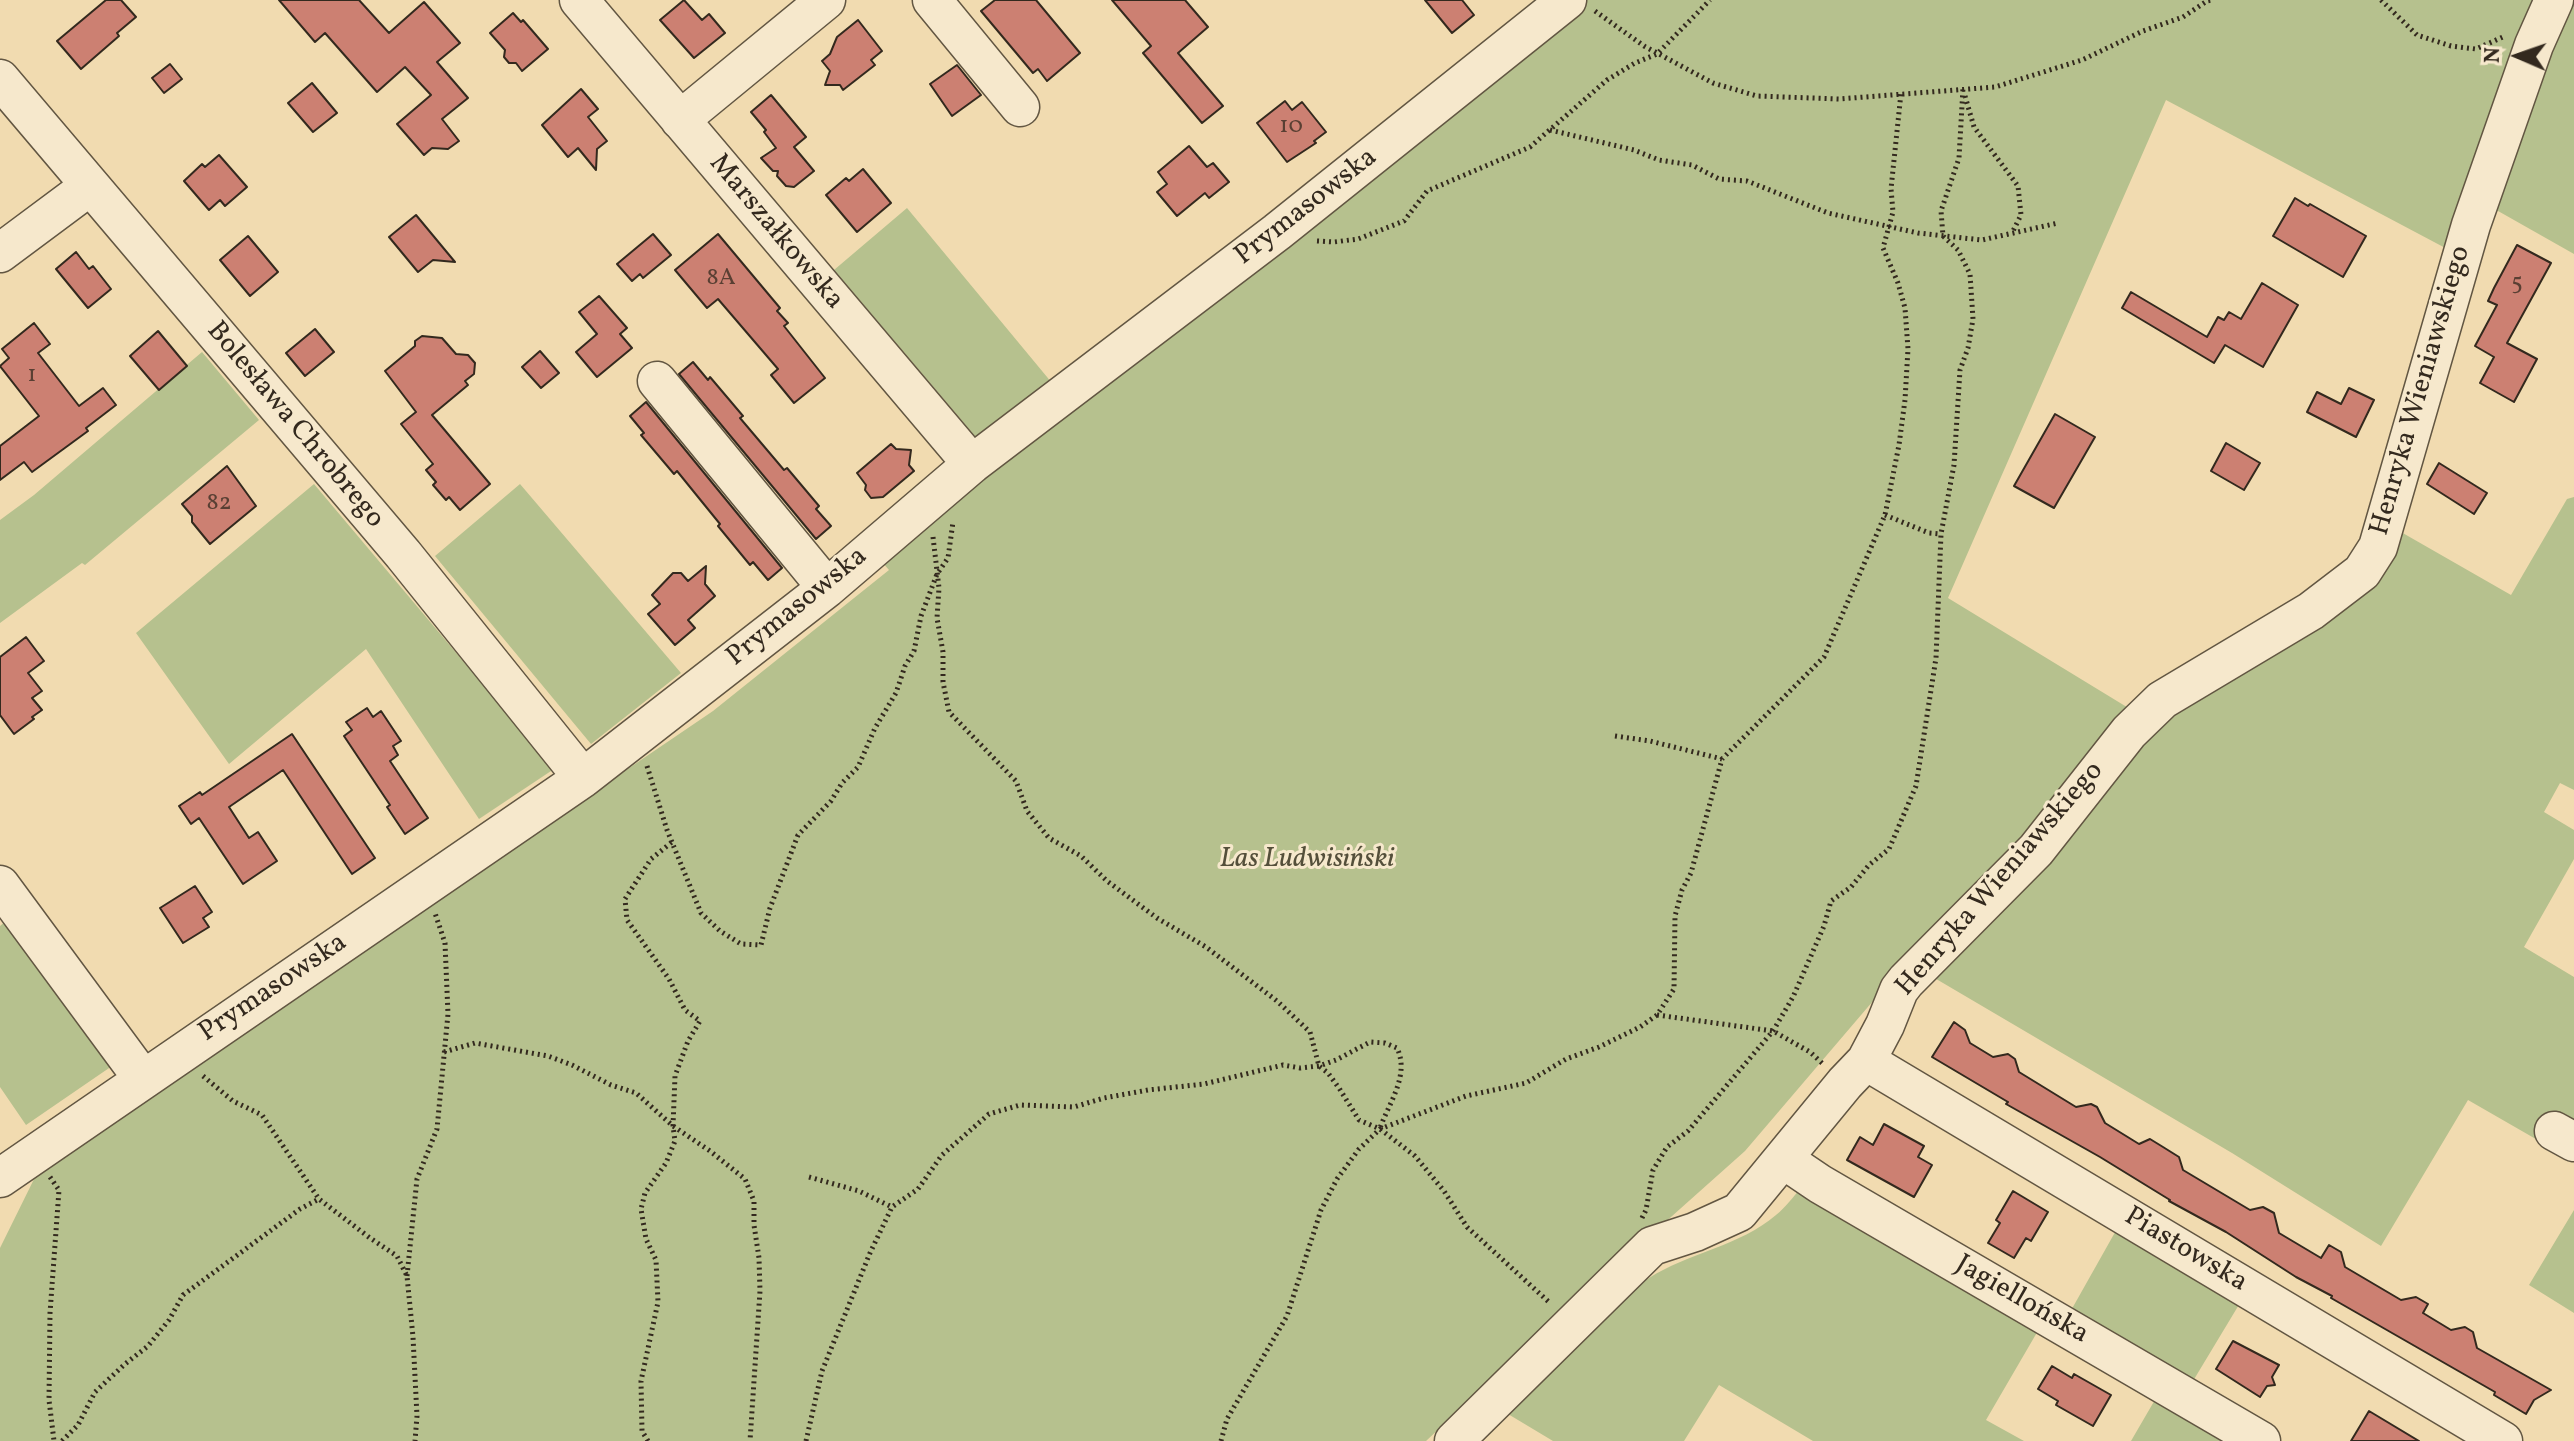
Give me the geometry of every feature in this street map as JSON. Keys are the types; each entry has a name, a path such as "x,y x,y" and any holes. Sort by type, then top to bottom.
{"street":[{"name":"Marszałkowska","path":"579,0 680,120 948,484"},
{"path":"680,120 826,0"},
{"path":"932,0 1020,107"},
{"name":"Prymasowska","path":"0,1178 583,778 827,588 948,484 1277,232 1563,4"},
{"name":"Henryka Wieniawskiego","path":"1454,1441 1652,1246 1695,1232 1739,1212 1855,1072 1885,1025 1899,990 2036,850 2129,732 2162,700 2311,611 2362,572 2378,547 2471,225 2546,16"},
{"name":"Bolesława Chrobrego","path":"0,79 403,554 583,778"},
{"path":"0,253 90,186"},
{"path":"657,381 827,588"},
{"path":"0,885 143,1079"},
{"name":"Piastowska","path":"1855,1072 2503,1441"},
{"name":"Jagiellońska","path":"1783,1159 1820,1184 2261,1441"}],"path":[{"path":"1277,232 1334,242 1358,239 1404,221 1427,191 1530,147 1607,80 1657,54 1710,0"},
{"path":"1563,4 1713,83 1757,96 1839,99 1995,87 2082,60 2143,31 2183,17 2212,0"},
{"path":"2381,0 2417,35 2451,46 2476,49 2546,16"},
{"path":"1963,88 1974,127 2018,186 2021,215 2012,232"},
{"path":"1639,1223 1646,1210 1653,1170 1667,1147 1688,1131 1773,1031 1793,997 1824,926 1831,901 1851,887 1869,865 1889,849 1916,786 1936,658 1941,534 1954,465 1960,370 1973,319 1970,274 1958,250 1943,236 1941,211 1959,158 1963,88"},
{"path":"1221,1441 1227,1419 1287,1316 1321,1210 1337,1179 1359,1149 1380,1129 1466,1096 1526,1083 1566,1059 1640,1027 1657,1015 1674,989 1675,916 1682,890 1691,873 1722,759 1824,657 1885,515 1903,415 1908,349 1905,308 1883,248 1893,212 1892,175 1901,93"},
{"path":"1550,130 1634,150 1659,160 1692,165 1719,179 1747,181 1828,213 1918,233 1982,240 2058,223"},
{"path":"948,484 937,574 937,618 949,712 1016,781 1027,811 1049,838 1081,856 1107,881 1157,918 1206,947 1277,1001 1310,1032 1319,1066 1328,1073 1359,1120 1380,1129 1415,1156 1444,1191 1467,1227 1529,1287 1555,1307 1560,1298"},
{"path":"638,734 672,842 701,913 720,931 741,944 761,945 770,908 798,835 858,767 914,651 921,616 937,574 948,558 953,513 948,484"},
{"path":"1885,515 1929,533 1941,534"},
{"path":"1615,736 1650,741 1722,759"},
{"path":"648,1441 642,1431 641,1381 658,1302 656,1260 646,1239 641,1209 645,1193 666,1163 675,1141 675,1076 688,1041 700,1021 685,1010 669,979 627,920 625,899 651,859 672,842"},
{"path":"415,1441 417,1416 407,1276 417,1179 437,1129 448,1000 445,943 426,885"},
{"path":"1657,1015 1773,1031 1855,1072"},
{"path":"806,1441 822,1371 892,1207 918,1189 942,1155 989,1114 1020,1105 1074,1107 1148,1090 1204,1084 1283,1065 1300,1068 1319,1066 1370,1042 1397,1048 1400,1055 1401,1071 1396,1092 1380,1129"},
{"path":"444,1052 475,1043 548,1056 572,1065 611,1085 636,1093 673,1126 745,1179 754,1201 760,1291 750,1441"},
{"path":"178,1055 233,1101 262,1115 319,1199 397,1256 407,1276"},
{"path":"34,1154 59,1190 50,1313 49,1400 54,1441"},
{"path":"809,1177 859,1191 892,1207"},
{"path":"62,1441 78,1425 95,1392 148,1346 169,1320 183,1295 300,1209 319,1199"}],"green space":[{"name":"Las Ludwisiński","path":"1585,0 2543,0 2451,251 2166,100 1948,598 2135,712 2026,849 1908,960 1745,1151 1542,1332 1426,1441 0,1441 0,1248 39,1169 713,711 889,570 875,554"},
{"path":"2574,0 2574,254 2491,207 2534,80"},
{"path":"907,208 1052,383 980,442 834,270"},
{"path":"202,352 259,420 85,565 82,563 0,623 0,520 34,495"},
{"path":"314,484 554,769 479,819 366,649 229,764 136,633"},
{"path":"520,484 681,673 591,744 435,556"},
{"path":"2574,497 2574,790 2560,783 2544,812 2574,830 2574,859 2524,947 2574,977 2574,1125 2541,1142 2468,1100 2381,1246 2232,1153 1926,973 2156,720 2394,528 2511,595 2567,499"},
{"path":"7,920 112,1066 26,1125 0,1087 0,926"},
{"path":"1801,1188 2039,1329 1986,1420 2024,1441 1813,1441 1719,1385 1684,1441 1553,1441 1503,1411 1572,1340 1629,1292 1664,1269 1762,1226 1783,1209"},
{"path":"2574,1210 2574,1313 2529,1285"},
{"path":"2118,1227 2240,1303 2190,1386 2069,1314"},
{"path":"2156,1398 2229,1441 2131,1441"}],"building":[{"path":"106,0 121,0 136,17 81,69 57,41"},
{"path":"279,0 359,0 389,33 424,2 460,43 437,62 468,98 442,119 459,141 448,149 432,148 424,155 397,124 431,95 405,67 377,92 325,33 315,42"},
{"path":"684,0 702,20 709,14 725,33 694,58 660,20"},
{"path":"995,0 1036,0 1080,53 1047,81 1038,69 1033,73 981,11"},
{"path":"1112,0 1185,0 1208,27 1178,53 1223,106 1202,123 1143,53 1151,46"},
{"path":"1425,0 1462,0 1474,15 1452,33"},
{"path":"513,13 548,49 522,71 516,63 509,63 504,57 505,50 490,33"},
{"path":"858,20 882,51 871,60 875,65 843,90 840,85 825,85 830,71 822,61 830,54 837,37"},
{"path":"170,64 182,79 164,93 152,78"},
{"path":"957,65 981,95 952,116 930,84"},
{"path":"312,83 337,113 313,132 288,103"},
{"path":"581,89 598,109 588,117 607,141 597,149 596,170 578,148 568,157 542,125"},
{"path":"771,95 806,137 794,147 814,171 794,187 786,186 777,176 778,171 773,171 761,158 776,148 751,112"},
{"path":"1285,101 1292,110 1302,102 1326,132 1314,141 1316,143 1287,162 1257,123"},
{"path":"1189,146 1207,167 1213,163 1229,182 1209,198 1205,193 1177,216 1157,192 1167,184 1158,172"},
{"path":"219,155 247,187 225,206 220,200 209,210 184,181 202,164 205,167"},
{"path":"863,169 891,203 857,232 826,195 846,178 849,181"},
{"path":"2295,198 2366,236 2343,277 2273,236"},
{"path":"416,215 455,262 433,260 418,272 389,237"},
{"path":"653,234 671,255 643,278 640,274 632,281 617,264"},
{"path":"718,234 780,308 777,311 788,323 784,326 825,378 794,403 771,375 778,369 718,299 707,308 675,270"},
{"path":"248,236 278,272 250,296 220,260"},
{"path":"2517,245 2551,263 2507,343 2537,359 2514,402 2480,383 2494,357 2475,346 2497,305 2488,301"},
{"path":"76,252 89,269 93,266 111,289 88,308 56,269"},
{"path":"2262,283 2298,305 2263,367 2225,345 2214,363 2122,308 2131,292 2207,337 2218,317 2224,320 2229,312 2241,319"},
{"path":"599,296 627,328 620,334 632,348 597,377 576,352 597,334 579,312"},
{"path":"34,323 50,344 38,353 79,406 103,388 116,405 86,428 88,431 32,472 24,462 0,480 0,446 39,416 0,366 9,358 2,349"},
{"path":"315,329 334,352 305,376 286,353"},
{"path":"158,331 187,366 159,390 130,356"},
{"path":"422,336 442,338 456,354 468,355 475,363 474,374 465,381 468,385 432,415 490,484 460,510 433,485 436,482 426,470 433,464 401,424 416,412 385,371 415,346 415,341"},
{"path":"540,351 559,373 541,388 522,367"},
{"path":"693,362 708,380 710,377 743,416 740,418 819,506 816,509 831,526 816,539 679,374"},
{"path":"2349,388 2374,400 2356,437 2307,412 2317,392 2341,404"},
{"path":"646,402 782,568 768,580 753,562 750,565 677,471 674,474 641,435 644,433 630,416"},
{"path":"2055,414 2095,437 2054,508 2014,486"},
{"path":"2226,443 2260,463 2244,490 2211,471"},
{"path":"891,444 896,449 911,450 909,465 914,471 883,497 871,498 857,473"},
{"path":"2439,463 2487,493 2474,514 2427,484"},
{"path":"227,466 256,506 210,544 182,504"},
{"path":"706,566 705,584 715,596 688,620 695,628 675,645 648,614 660,604 652,595 673,573 681,573 688,581"},
{"path":"26,637 44,661 28,673 42,691 32,698 42,710 14,734 0,715 0,657"},
{"path":"367,708 373,717 381,711 401,741 393,746 398,755 390,761 428,818 405,834 387,807 390,805 344,736 352,730 346,722"},
{"path":"292,734 375,858 352,874 283,770 229,807 249,838 258,832 277,861 243,884 199,818 191,824 179,806 200,792 202,795"},
{"path":"195,886 212,912 203,918 209,927 183,943 160,908"},
{"path":"1954,1022 1965,1030 1970,1043 1993,1057 2008,1054 2015,1059 2019,1072 2076,1107 2091,1104 2097,1107 2105,1123 2139,1144 2150,1139 2179,1157 2183,1170 2250,1210 2263,1207 2274,1213 2279,1233 2321,1258 2329,1245 2341,1252 2345,1267 2401,1300 2416,1297 2428,1304 2423,1313 2451,1330 2465,1327 2473,1332 2477,1348 2551,1390 2534,1400 2526,1414 2494,1395 2495,1392 2006,1104 2008,1102 1932,1057"},
{"path":"1884,1124 1924,1146 1918,1157 1932,1165 1914,1197 1847,1160 1860,1137 1873,1145"},
{"path":"2013,1191 2048,1212 2031,1241 2026,1238 2014,1258 1988,1243 2000,1223 1996,1220"},
{"path":"2233,1341 2279,1365 2272,1377 2275,1385 2267,1386 2260,1397 2216,1369"},
{"path":"2052,1366 2072,1378 2074,1374 2111,1395 2093,1426 2056,1405 2058,1401 2038,1389"},
{"path":"2369,1411 2419,1441 2351,1441"}]}
